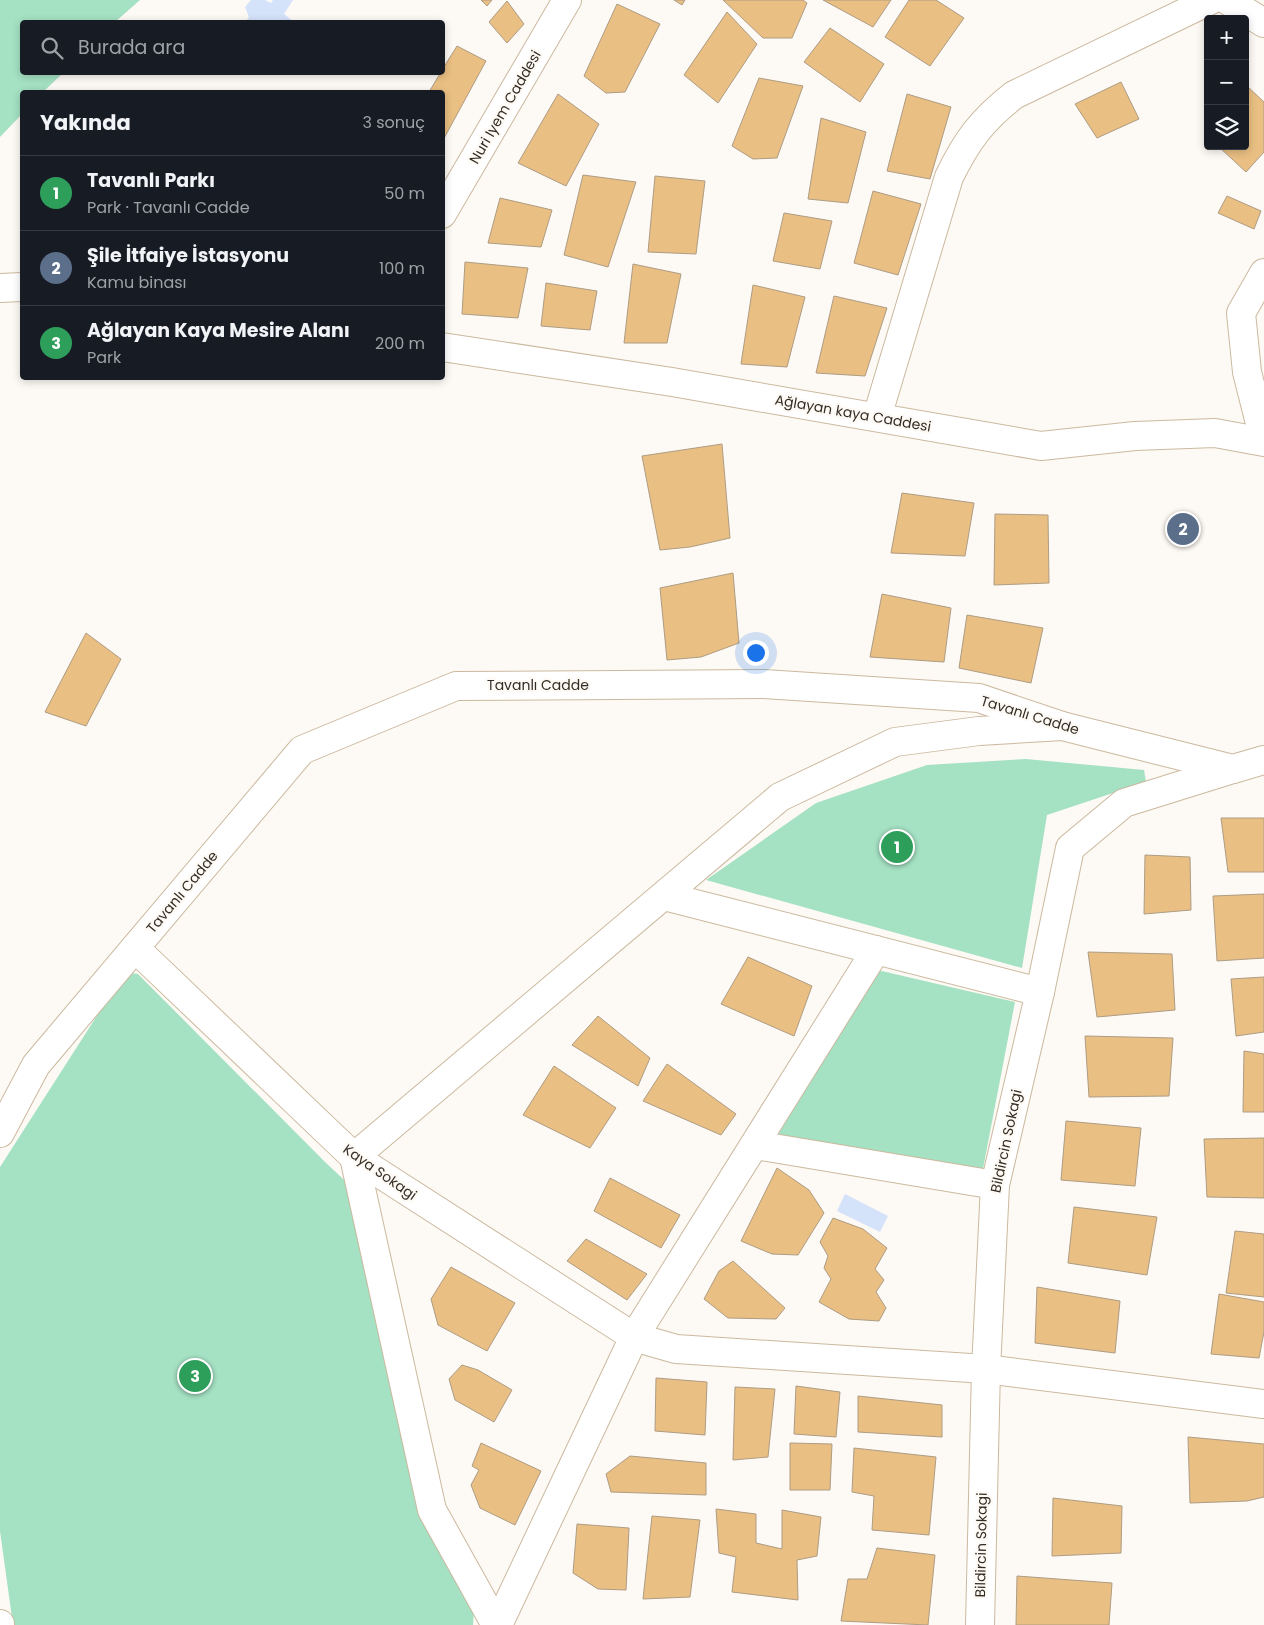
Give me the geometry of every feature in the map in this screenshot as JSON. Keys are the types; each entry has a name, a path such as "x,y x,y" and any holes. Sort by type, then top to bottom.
{"street":[{"name":"Nuri Iyem Caddesi","path":"445,209 567,0"},
{"path":"877,417 949,176 961,152 976,129 994,110 1014,94 1211,0"},
{"path":"1227,0 1264,23"},
{"path":"1264,273 1241,313 1247,372 1264,440"},
{"path":"0,288 20,288"},
{"name":"Ağlayan kaya Caddesi","path":"445,347 672,382 1041,446 1134,436 1215,433 1264,440"},
{"name":"Tavanlı Cadde","path":"0,1133 36,1065 302,750 456,686 764,684 979,698 1062,726 1234,769"},
{"path":"497,1625 432,1510 354,1157 780,797 895,742 979,731 1062,726"},
{"path":"1234,769 1264,760"},
{"name":"Bildircin Sokagi","path":"980,1625 986,1369 994,1185 1040,992 1070,848 1124,803 1234,769"},
{"path":"664,896 1040,992"},
{"name":"Kaya Sokagi","path":"135,948 354,1157 634,1337 676,1350 986,1369 1264,1404"},
{"path":"497,1625 634,1337 876,950"},
{"path":"755,1145 994,1185"}],"green space":[{"path":"0,0 140,0 117,20 20,20 20,75 61,75 45,90 20,90 20,116 0,137"},
{"path":"1026,759 1144,770 1146,782 1047,815 1022,968 706,880 816,803 927,765"},
{"path":"873,969 1015,1002 982,1174 778,1135"},
{"path":"125,972 138,974 356,1191 357,1233 421,1520 460,1552 476,1578 473,1625 13,1625 0,1531 0,1167"}],"water":[{"path":"251,0 265,0 271,3 273,0 293,0 284,14 292,20 247,20 249,17 245,7"},
{"path":"845,1194 888,1216 880,1232 837,1211"}],"building":[{"path":"481,0 492,0 487,6"},
{"path":"674,0 685,0 682,5"},
{"path":"723,0 803,0 807,3 792,38 763,38"},
{"path":"823,0 891,0 873,27"},
{"path":"909,0 936,0 964,18 930,66 885,37"},
{"path":"507,1 524,24 507,43 489,22"},
{"path":"617,4 660,24 625,92 606,93 584,76"},
{"path":"727,12 757,44 718,103 684,75"},
{"path":"830,28 884,64 860,102 804,62"},
{"path":"457,46 486,61 445,136 445,90 430,90 439,75 445,75 445,65"},
{"path":"759,78 803,86 777,158 753,159 732,146"},
{"path":"1121,82 1139,119 1097,138 1075,104"},
{"path":"1249,88 1264,102 1264,152 1246,172 1222,150 1249,150"},
{"path":"558,94 599,124 566,186 518,163"},
{"path":"907,94 951,107 930,179 887,171"},
{"path":"821,118 866,132 848,203 808,199"},
{"path":"583,175 636,182 608,267 564,255"},
{"path":"655,176 705,181 696,254 648,252"},
{"path":"873,191 921,204 898,275 854,263"},
{"path":"1227,196 1261,211 1254,229 1218,213"},
{"path":"500,198 552,210 541,247 488,243"},
{"path":"784,213 832,221 820,269 773,261"},
{"path":"465,262 528,268 518,318 462,314"},
{"path":"633,264 681,274 667,343 624,343"},
{"path":"546,283 597,291 590,330 541,326"},
{"path":"753,285 805,297 787,367 741,364"},
{"path":"834,296 887,308 865,376 816,373"},
{"path":"722,444 730,538 690,547 660,550 642,456"},
{"path":"902,493 974,503 965,556 891,553"},
{"path":"995,514 1048,515 1049,583 994,585"},
{"path":"733,573 739,643 701,657 667,660 660,588"},
{"path":"882,594 951,608 944,662 870,657"},
{"path":"967,615 1043,628 1031,683 959,668"},
{"path":"86,633 121,659 86,726 45,712"},
{"path":"1221,818 1264,818 1264,872 1228,872"},
{"path":"1145,855 1190,857 1191,910 1144,914"},
{"path":"1264,894 1264,958 1217,961 1213,896"},
{"path":"1088,952 1172,954 1175,1010 1097,1017"},
{"path":"748,957 812,986 794,1036 721,1004"},
{"path":"1264,977 1264,1032 1236,1036 1231,979"},
{"path":"598,1016 650,1058 638,1086 572,1045"},
{"path":"1085,1036 1173,1038 1169,1096 1089,1097"},
{"path":"1244,1051 1264,1054 1264,1112 1243,1112"},
{"path":"667,1064 736,1114 721,1135 643,1101"},
{"path":"554,1066 616,1108 590,1148 523,1115"},
{"path":"1066,1121 1141,1128 1135,1186 1061,1180"},
{"path":"1264,1138 1264,1198 1207,1197 1204,1139"},
{"path":"777,1168 809,1190 824,1213 798,1255 772,1254 741,1241"},
{"path":"610,1178 680,1215 661,1248 594,1211"},
{"path":"1074,1207 1157,1217 1147,1275 1068,1263"},
{"path":"833,1218 863,1229 887,1248 875,1269 884,1280 876,1292 886,1308 879,1321 849,1319 819,1302 831,1279 824,1268 828,1256 820,1242"},
{"path":"1235,1231 1264,1234 1264,1297 1226,1293"},
{"path":"586,1239 647,1274 627,1300 567,1261"},
{"path":"733,1261 785,1308 776,1319 728,1318 704,1299 719,1271"},
{"path":"451,1267 515,1303 487,1351 438,1325 431,1299"},
{"path":"1037,1287 1120,1301 1115,1353 1035,1343"},
{"path":"1219,1294 1264,1302 1264,1332 1259,1358 1211,1354"},
{"path":"462,1365 478,1370 512,1390 494,1422 455,1400 449,1379"},
{"path":"656,1378 707,1382 705,1435 655,1431"},
{"path":"796,1386 840,1392 836,1437 794,1434"},
{"path":"735,1387 775,1389 768,1457 733,1460"},
{"path":"858,1396 942,1405 942,1437 858,1432"},
{"path":"1188,1437 1264,1444 1264,1497 1247,1501 1190,1503"},
{"path":"481,1443 541,1471 515,1525 480,1508 471,1485 479,1470 472,1466"},
{"path":"790,1443 832,1444 830,1490 790,1490"},
{"path":"854,1448 936,1457 929,1535 872,1530 874,1496 852,1492"},
{"path":"630,1456 706,1463 706,1495 611,1492 606,1474"},
{"path":"1053,1498 1122,1506 1121,1553 1052,1556"},
{"path":"716,1509 756,1514 756,1543 782,1549 782,1510 821,1517 817,1556 797,1560 798,1600 732,1592 736,1557 719,1553"},
{"path":"652,1516 700,1520 690,1597 643,1599"},
{"path":"577,1524 629,1528 626,1590 598,1589 573,1573"},
{"path":"877,1548 935,1555 928,1625 841,1621 848,1579 867,1579"},
{"path":"1017,1576 1112,1583 1109,1625 1016,1625"}],"place":[{"name":"Şile İtfaiye İstasyonu","path":"1183,529"},
{"name":"Tavanlı Parkı","path":"897,847"},
{"name":"Ağlayan Kaya Mesire Alanı","path":"195,1376"}]}
